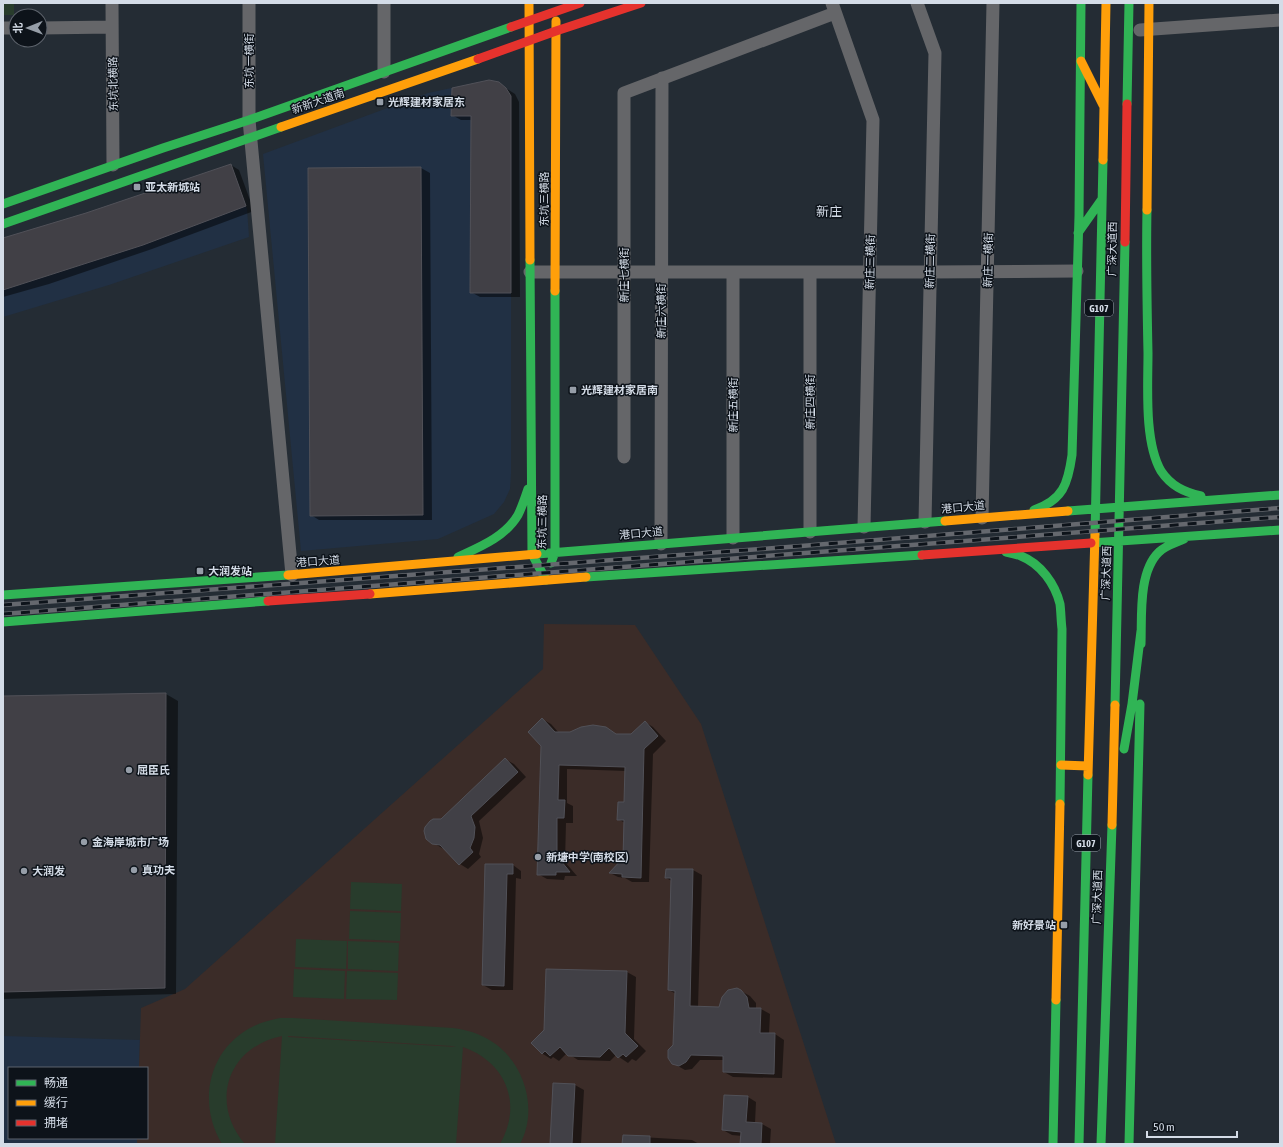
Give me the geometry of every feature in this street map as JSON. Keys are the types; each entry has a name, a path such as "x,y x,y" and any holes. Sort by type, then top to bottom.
{"main road":[{"name":"东坑三横路","path":"529,3 528,42 532,554 546,580"},
{"name":"新新大道南","path":"3,204 384,72 529,20 556,7 580,3"},
{"name":"新新大道南","path":"3,224 556,31 641,3"},
{"path":"1017,515 1039,509 1049,504 1059,495 1067,482 1072,455 1078,233 1081,3"},
{"name":"广深大道西","path":"1079,1144 1096,509 1106,3"},
{"name":"广深大道西","path":"1101,1144 1119,541 1129,3"},
{"path":"1149,3 1146,260 1149,420 1152,444 1156,461 1164,477 1176,488 1191,495 1216,499"},
{"name":"东坑三横路","path":"546,580 555,552 556,7"},
{"path":"1080,61 1105,108"},
{"path":"1078,233 1102,199"},
{"path":"447,562 490,541 513,522 522,507 531,478"},
{"name":"港口大道","path":"3,595 292,575 925,522 1280,495"},
{"path":"3,622 546,580 1280,530"},
{"path":"1112,813 1132,704 1146,576 1150,564 1158,553 1167,546 1194,535"},
{"path":"1000,550 1020,555 1033,562 1045,574 1055,588 1060,605 1062,629 1061,765 1053,1144"},
{"path":"1129,1144 1141,631"},
{"path":"1061,765 1088,766"}],"street":[{"name":"东坑北横路","path":"112,3 113,165"},
{"name":"东坑一横街","path":"249,3 250,137 292,575"},
{"path":"384,3 384,72"},
{"name":"新庄二横街","path":"917,3 935,53 925,522"},
{"name":"新庄一横街","path":"982,518 993,3"},
{"path":"662,78 833,8"},
{"name":"新庄三横街","path":"833,8 873,120 864,527"},
{"path":"1128,30 1148,30 1280,20"},
{"path":"48,28 112,27"},
{"name":"新庄七横街","path":"624,456 624,93 662,78"},
{"name":"新庄六横街","path":"661,544 662,78"},
{"path":"530,272 1077,271"},
{"name":"新庄五横街","path":"733,272 733,538"},
{"name":"新庄四横街","path":"810,272 810,532"}],"shaded area":[{"path":"489,80 499,82 506,88 511,96 510,489 504,502 494,514 438,539 301,551 263,154 428,93"},
{"path":"231,164 247,209 249,237 109,285 3,317 3,238 86,213"},
{"name":"新塘中学(南校区)","path":"544,624 635,625 701,724 836,1144 137,1144 137,1139 148,1139 148,1067 139,1067 141,1008 185,989 543,669"},
{"path":"3,1036 140,1040 139,1067 8,1067 8,1139 137,1139 137,1144 3,1144"}],"green space":[{"path":"3,3 14,3 14,8 8,8 8,15 3,15"},
{"path":"351,882 402,884 401,911 350,909"},
{"path":"350,911 401,913 400,941 349,939"},
{"path":"296,939 347,941 346,969 295,967"},
{"path":"348,941 399,943 398,971 348,969"},
{"path":"294,969 345,971 344,999 293,997"},
{"path":"347,971 398,973 397,1000 346,999"},
{"path":"280,1018 453,1028 482,1036 502,1050 512,1061 520,1073 525,1087 528,1101 528,1116 526,1130 520,1144 500,1144 507,1129 510,1114 510,1100 506,1086 500,1074 490,1063 478,1054 463,1047 456,1144 275,1144 282,1036 263,1042 248,1052 237,1064 230,1078 227,1094 228,1111 234,1128 245,1144 222,1144 214,1128 210,1111 209,1094 211,1078 217,1062 226,1048 238,1036 254,1026","holes":["288,1036 452,1046 456,1047"]}],"building":[{"path":"489,80 499,82 506,88 511,96 511,293 470,293 471,116 451,116 452,88"},
{"path":"231,164 246,206 143,245 3,290 3,238 86,213"},
{"path":"421,167 423,515 310,516 308,168"},
{"name":"金海岸城市广场","path":"166,693 165,988 3,992 3,696"},
{"path":"542,718 555,732 570,732 581,727 593,725 606,727 616,734 631,734 645,721 658,736 644,749 641,878 622,877 622,874 609,873 623,858 624,820 617,820 618,802 624,802 625,767 559,765 558,800 565,800 564,818 557,818 557,856 570,872 556,872 556,875 537,875 541,746 528,732"},
{"path":"505,758 518,772 471,816 475,827 474,838 470,848 473,852 459,865 440,845 432,844 426,839 424,831 425,827 433,819 441,819"},
{"path":"485,864 513,864 513,874 507,874 504,986 482,985"},
{"path":"666,869 693,869 690,1006 719,1007 722,997 728,990 737,988 741,990 747,997 749,1008 761,1008 760,1033 775,1033 774,1074 723,1072 723,1056 691,1055 686,1062 679,1066 672,1064 668,1058 668,1050 673,1045 675,991 668,990 671,878 665,878"},
{"path":"546,969 627,971 625,1033 638,1046 626,1057 623,1054 618,1058 609,1048 600,1057 568,1056 560,1047 550,1056 545,1051 542,1054 531,1043 544,1030"},
{"path":"553,1083 575,1084 572,1144 550,1144"},
{"path":"724,1095 748,1096 746,1122 762,1123 761,1144 740,1144 741,1132 722,1130"},
{"path":"623,1135 650,1136 650,1144 622,1144"}],"railway":[{"path":"3,605 801,546 1280,508"},
{"path":"3,614 1280,517"}],"traffic: fast":[{"path":"1034,510 1044,506 1058,496 1066,483 1072,455 1079,216 1081,3"},
{"path":"1127,104 1129,3"},
{"path":"3,204 163,148 249,120 511,27"},
{"path":"3,224 281,127"},
{"path":"1095,534 1103,160"},
{"path":"1078,233 1102,199"},
{"path":"1147,210 1149,430 1156,459 1161,471 1169,481 1178,488 1201,496"},
{"path":"1115,705 1125,242"},
{"path":"530,260 532,554 546,580"},
{"path":"551,563 555,552 555,291"},
{"path":"458,557 491,540 513,523 522,506 528,489"},
{"path":"1068,511 1280,495"},
{"path":"537,554 945,521"},
{"path":"1091,543 1280,530"},
{"path":"1141,644 1142,595 1147,571 1159,552 1184,539"},
{"path":"1006,552 1019,555 1041,569 1055,589 1060,604 1062,629 1060,804"},
{"path":"586,577 922,555"},
{"path":"3,595 288,575"},
{"path":"3,622 268,601"},
{"path":"1124,749 1132,704 1141,631"},
{"path":"1129,1144 1140,704"},
{"path":"1079,1144 1088,775"},
{"path":"1101,1144 1112,825"},
{"path":"1053,1144 1056,1000"}],"traffic: slow":[{"path":"529,3 530,260"},
{"path":"1103,160 1106,3"},
{"path":"1147,210 1149,3"},
{"path":"555,291 556,21"},
{"path":"281,127 478,59"},
{"path":"1081,61 1103,105"},
{"path":"945,521 1068,511"},
{"path":"1088,775 1095,534"},
{"path":"288,575 537,554"},
{"path":"370,594 586,577"},
{"path":"1112,825 1115,705"},
{"path":"1061,765 1088,766"},
{"path":"1056,1000 1060,804"}],"traffic: jam":[{"path":"511,27 580,3"},
{"path":"478,59 641,3"},
{"path":"1125,242 1127,104"},
{"path":"922,555 1091,543"},
{"path":"268,601 370,594"}],"place":[{"name":"光辉建材家居东","path":"380,102"},
{"name":"亚太新城站","path":"137,187"},
{"name":"光辉建材家居南","path":"573,390"},
{"name":"大润发站","path":"200,571"},
{"name":"屈臣氏","path":"129,770"},
{"name":"金海岸城市广场","path":"84,842"},
{"name":"新塘中学(南校区)","path":"538,857"},
{"name":"真功夫","path":"134,870"},
{"name":"大润发","path":"24,871"},
{"name":"新好景站","path":"1064,925"}],"district":[{"name":"新庄","path":"829,211"}]}
